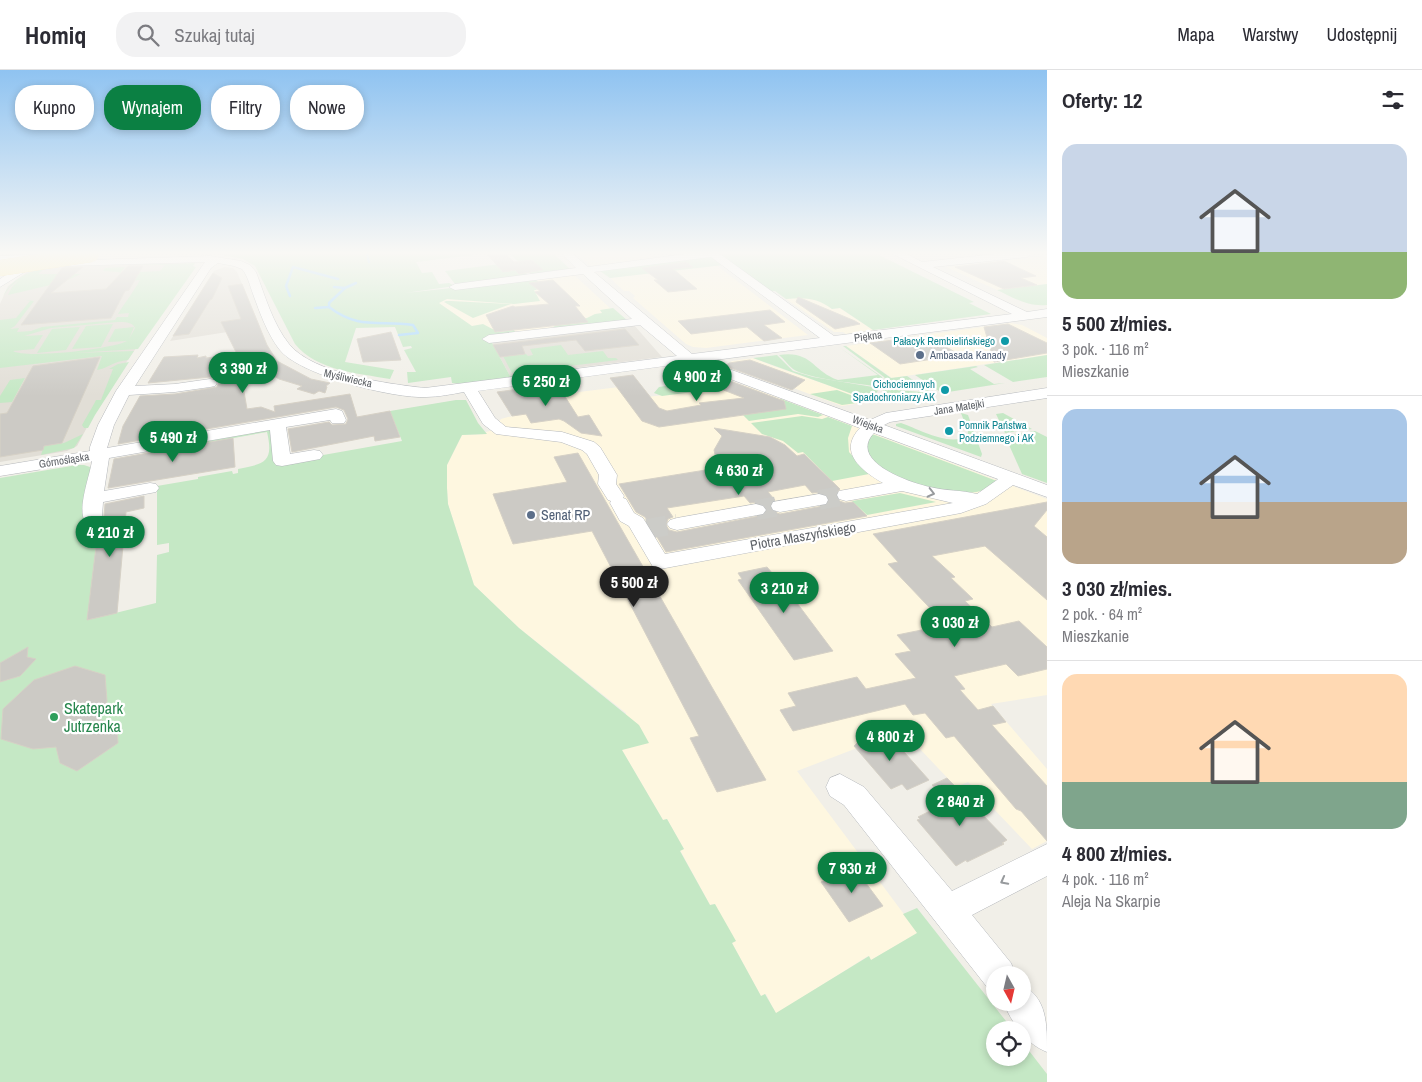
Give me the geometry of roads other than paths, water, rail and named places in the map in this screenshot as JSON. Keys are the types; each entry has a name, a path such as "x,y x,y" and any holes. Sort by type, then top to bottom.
{"street":[{"path":"92,517 94,493 101,461 98,447 106,425 124,391 184,301"},
{"name":"Myśliwiecka","path":"262,301 285,348 297,360 317,370 339,377 431,393 470,389"},
{"path":"621,301 689,359"},
{"path":"777,301 832,341"},
{"path":"995,301 1047,325"},
{"name":"Piękna","path":"689,359 1047,313"},
{"path":"489,339 644,321"},
{"path":"470,389 689,359"},
{"name":"Wiejska","path":"689,359 1047,491"},
{"path":"124,391 175,388 210,383"},
{"name":"Piotra Maszyńskiego","path":"470,389 485,416 502,431 572,439 588,446 594,451 608,475 607,484 627,517 641,525 660,562 961,507 984,498 1006,482 1007,476"},
{"name":"Jana Matejki","path":"872,426 886,418 1047,393"},
{"name":"Górnośląska","path":"0,471 277,424 337,417"},
{"path":"277,424 282,461 314,455"},
{"path":"872,426 860,436 858,448 866,461 896,482 940,495 984,498"},
{"path":"842,491 896,482"},
{"path":"95,498 150,488"},
{"path":"777,502 815,496"},
{"path":"674,520 753,506"},
{"path":"840,787 854,796 992,966"},
{"path":"947,912 1047,859"},
{"path":"1028,1011 1047,1034"}],"waterway":[{"path":"329,307 331,301"},
{"path":"315,308 329,307"},
{"path":"329,307 350,319 369,323 413,325 418,333 399,335"}],"tunnel":[{"path":"819,500 846,495"},
{"path":"756,510 780,506"},
{"path":"647,529 677,524"}],"place":[{"name":"Pałacyk Rembielińskiego","path":"1005,341"},
{"name":"Ambasada Kanady","path":"920,355"},
{"name":"Cichociemnych Spadochroniarzy AK","path":"945,390"},
{"name":"Pomnik Państwa Podziemnego i AK","path":"949,431"},
{"name":"Senat RP","path":"531,515"},
{"name":"Skatepark Jutrzenka","path":"54,717"}]}
